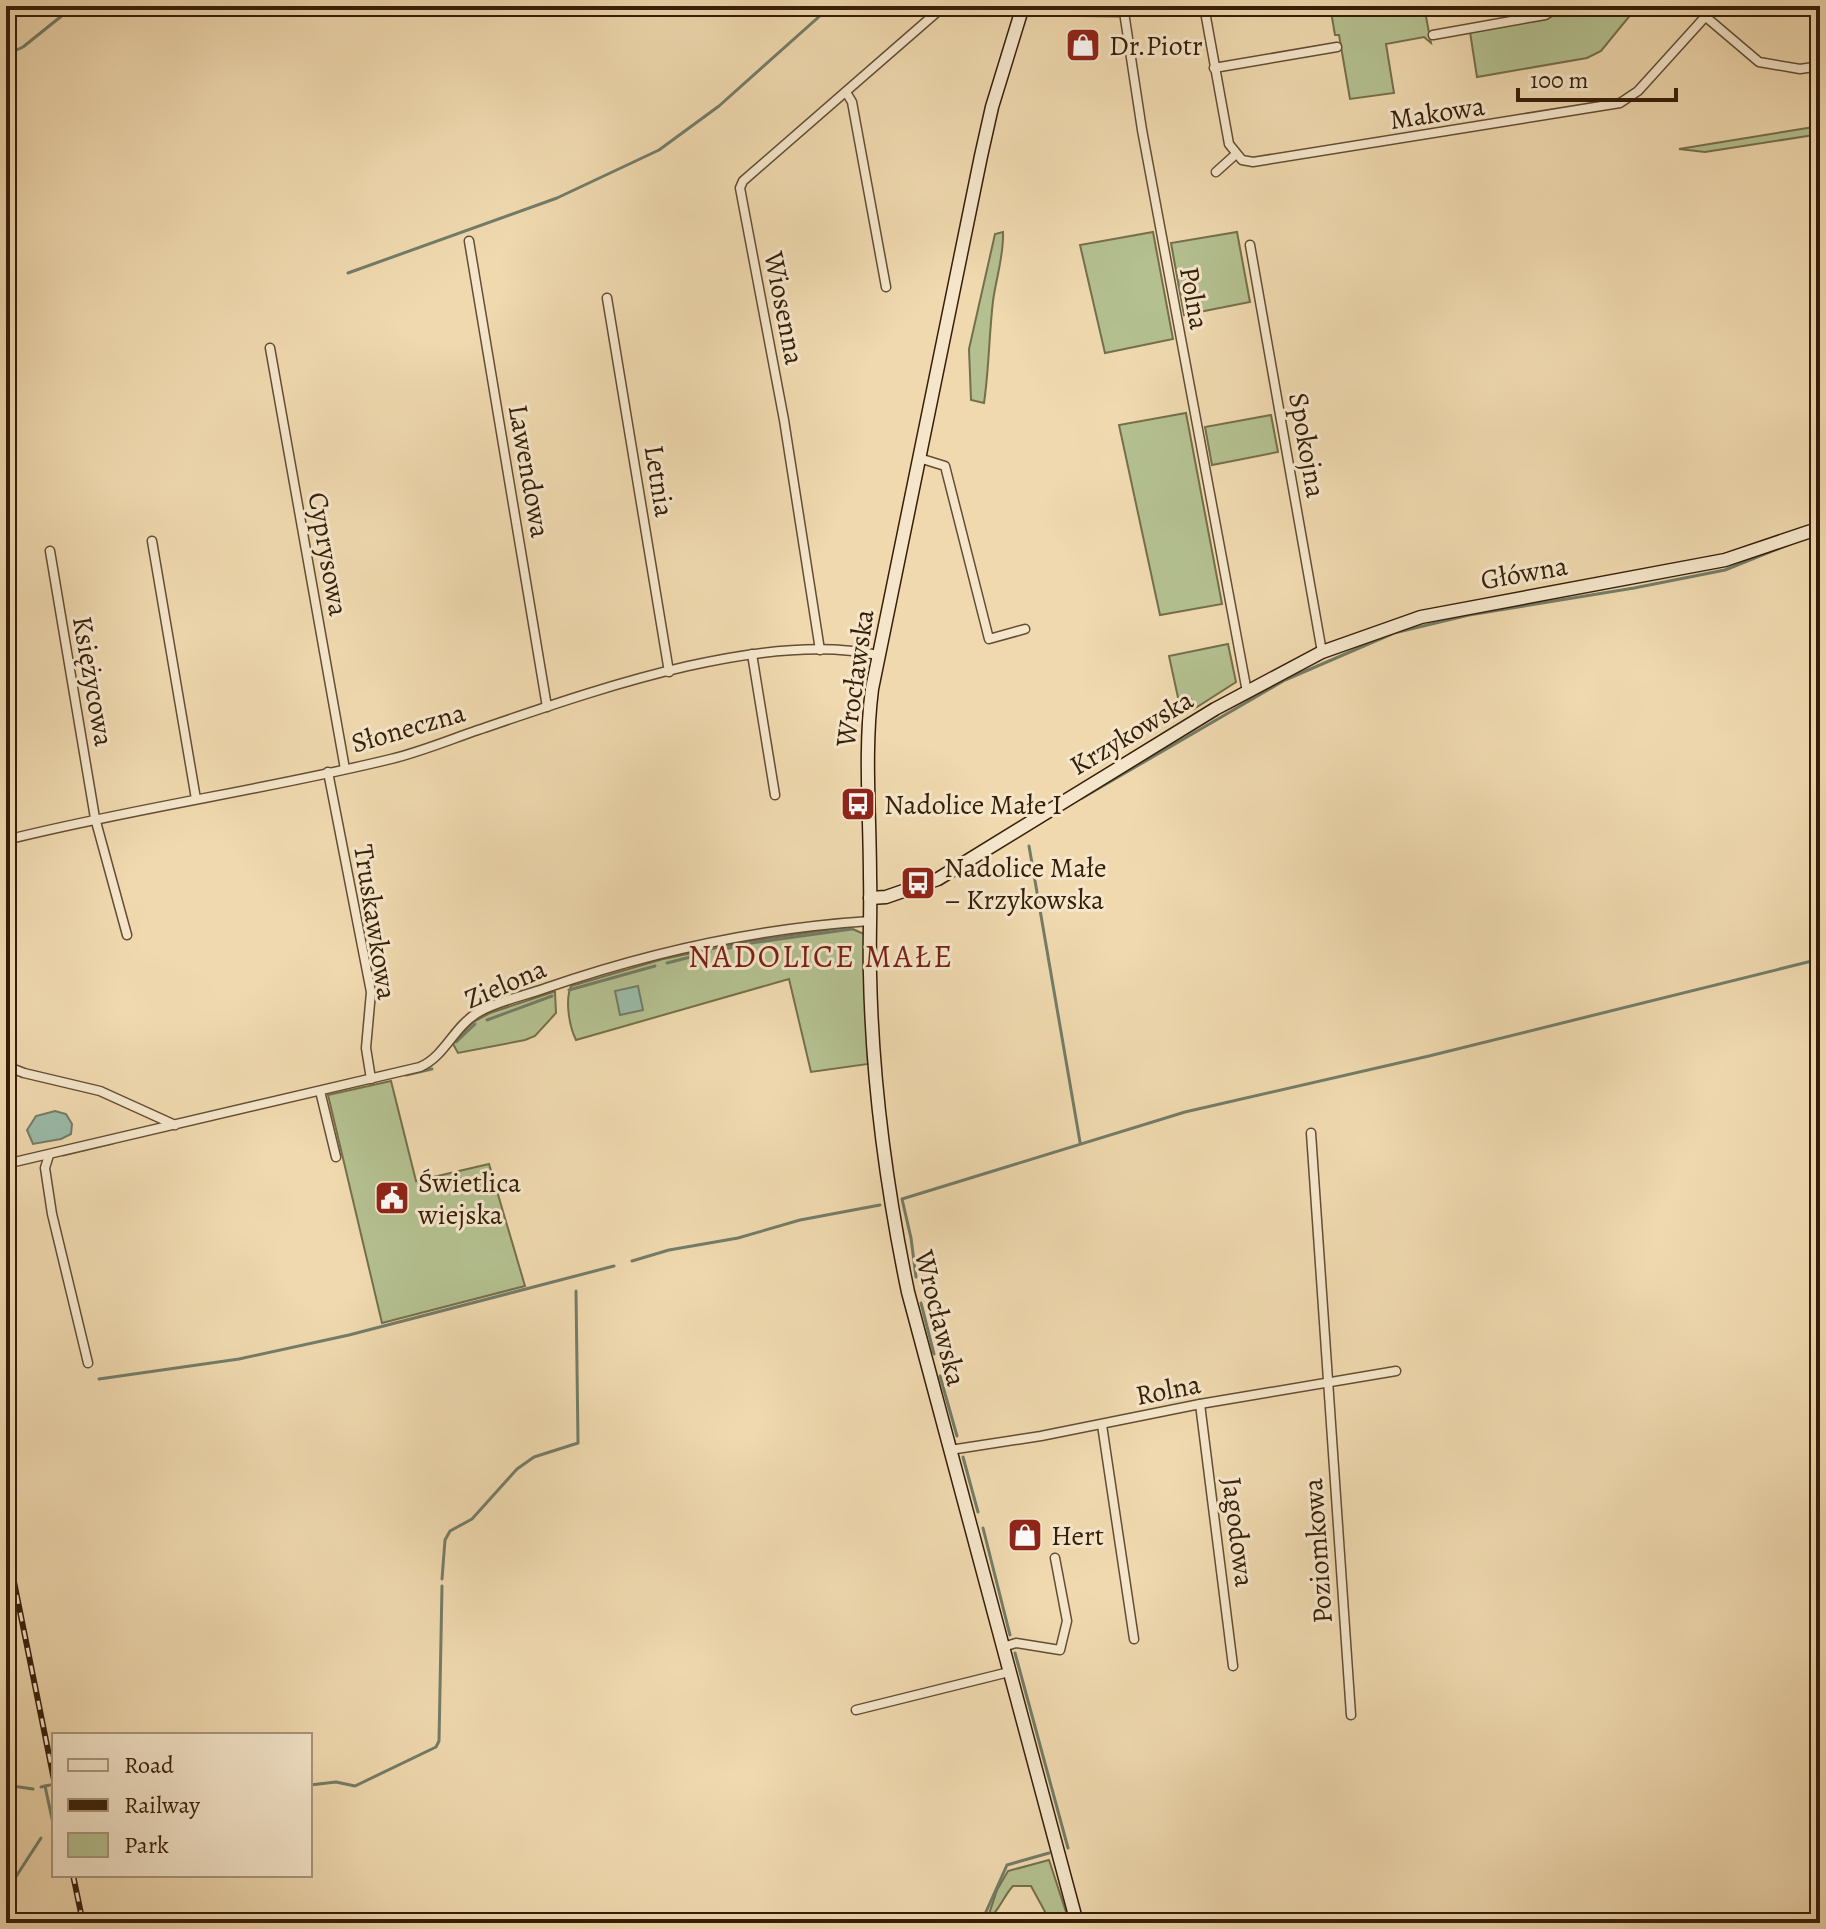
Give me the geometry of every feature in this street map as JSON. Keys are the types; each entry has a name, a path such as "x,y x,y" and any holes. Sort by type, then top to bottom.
{"street":[{"name":"Wiosenna","path":"820,650 784,420 740,188 743,181 944,6"},
{"name":"Wrocławska","path":"1022,6 981,156 878,655 867,728 870,976 875,1059 893,1216 917,1329 1077,1923"},
{"name":"Polna","path":"1022,6 1037,11 1124,12 1145,144 1247,692"},
{"path":"1204,6 1225,132 1236,154 1216,172"},
{"path":"1433,35 1545,15 1560,6"},
{"path":"1693,6 1759,62 1800,69 1820,66"},
{"name":"Makowa","path":"1236,154 1242,160 1253,162 1292,158 1620,103 1638,91 1715,6"},
{"path":"1214,68 1337,47"},
{"path":"846,92 852,102 886,287"},
{"name":"Lawendowa","path":"469,241 547,707"},
{"name":"Spokojna","path":"1250,245 1322,652"},
{"name":"Letnia","path":"607,298 669,672"},
{"name":"Cyprysowa","path":"270,348 345,769"},
{"path":"919,458 945,466 989,639 1025,629"},
{"name":"Główna","path":"1247,692 1322,652 1421,617 1725,560 1820,528"},
{"path":"152,541 196,799"},
{"name":"Księżycowa","path":"50,551 95,818 127,935"},
{"path":"820,650 851,649 878,655"},
{"name":"Słoneczna","path":"6,840 95,818 394,758 547,707 669,672 752,654 820,650"},
{"path":"752,654 775,795"},
{"name":"Krzykowska","path":"870,898 886,897 938,879 1247,692"},
{"name":"Truskawkowa","path":"328,772 371,992 366,1048 371,1079"},
{"name":"Zielona","path":"6,1164 408,1071 434,1061 455,1033 478,1013 614,966 713,942 870,921"},
{"path":"6,1029 7,1067 100,1091 176,1125"},
{"path":"320,1091 336,1157"},
{"name":"Poziomkowa","path":"1311,1133 1351,1715"},
{"path":"49,1155 45,1168 52,1214 88,1363"},
{"name":"Rolna","path":"951,1454 1200,1404 1396,1371"},
{"name":"Jagodowa","path":"1200,1404 1233,1666"},
{"path":"1102,1425 1134,1639"},
{"path":"1003,1647 1016,1643 1060,1650 1067,1621 1055,1558"},
{"path":"856,1710 1009,1672"},
{"path":"1816,1923 1820,1909"}],"green space":[{"path":"1330,6 1424,6 1431,43 1424,37 1386,44 1394,93 1350,99 1339,35 1335,35"},
{"path":"1566,6 1624,6 1632,13 1601,51 1587,58 1477,77 1470,32 1547,19"},
{"path":"1820,126 1820,134 1814,135 1705,152 1679,149"},
{"path":"1003,232 984,403 971,400 969,349 995,234"},
{"path":"1153,232 1173,339 1105,353 1080,245"},
{"path":"1237,232 1250,302 1184,315 1171,243"},
{"path":"1186,413 1222,604 1160,615 1119,425"},
{"path":"1271,415 1278,452 1212,465 1205,427"},
{"path":"1228,644 1236,682 1194,709 1191,699 1179,702 1169,656"},
{"path":"848,927 864,934 868,1064 811,1072 789,979 576,1040 568,1006 571,986 663,959 750,941"},
{"path":"553,992 556,1013 535,1036 458,1053 453,1044 473,1022 490,1013"},
{"path":"391,1081 416,1181 489,1164 525,1286 382,1323 328,1095"},
{"path":"1049,1860 1067,1915 1050,1921 1031,1886 1013,1886 987,1920 997,1890 1008,1871"}],"shaded area":[{"path":"638,986 643,1010 620,1015 615,991"},
{"path":"55,1111 66,1114 72,1124 71,1134 33,1144 27,1130 36,1116"}],"waterway":[{"path":"6,55 23,47 74,6"},
{"path":"348,273 557,198 659,150 719,106 831,6"},
{"path":"1082,798 1285,680 1394,633 1469,615 1725,570 1790,544"},
{"path":"1029,846 1080,1142"},
{"path":"751,943 852,929"},
{"path":"720,950 742,945"},
{"path":"667,963 710,952"},
{"path":"916,1277 902,1199 1185,1112 1429,1056 1820,959"},
{"path":"569,990 655,966"},
{"path":"487,1020 552,996"},
{"path":"456,1042 475,1024"},
{"path":"406,1075 432,1069"},
{"path":"63,1155 113,1143"},
{"path":"632,1261 669,1250 738,1238 800,1220 880,1205"},
{"path":"99,1379 239,1359 349,1335 614,1266"},
{"path":"442,1579 445,1540 450,1531 472,1519 517,1469 534,1457 578,1443 576,1291"},
{"path":"921,1303 934,1354"},
{"path":"940,1376 957,1436"},
{"path":"963,1457 978,1512"},
{"path":"983,1528 1010,1635"},
{"path":"312,1785 336,1782 355,1786 436,1747 439,1741 442,1586"},
{"path":"1015,1653 1068,1848"},
{"path":"6,1785 33,1789"},
{"path":"41,1787 50,1785"},
{"path":"45,1786 52,1819"},
{"path":"6,1892 41,1838"},
{"path":"981,1923 1007,1865 1049,1853"}],"railway":[{"path":"6,1542 52,1770"},
{"path":"73,1877 83,1923"}],"place":[{"name":"Dr.Piotr","path":"1083,45"},
{"name":"Nadolice Małe I","path":"858,804"},
{"name":"Nadolice Małe – Krzykowska","path":"918,883"},
{"name":"Świetlica wiejska","path":"392,1198"},
{"name":"Hert","path":"1025,1535"}],"district":[{"name":"NADOLICE MAŁE","path":"821,956"}]}
